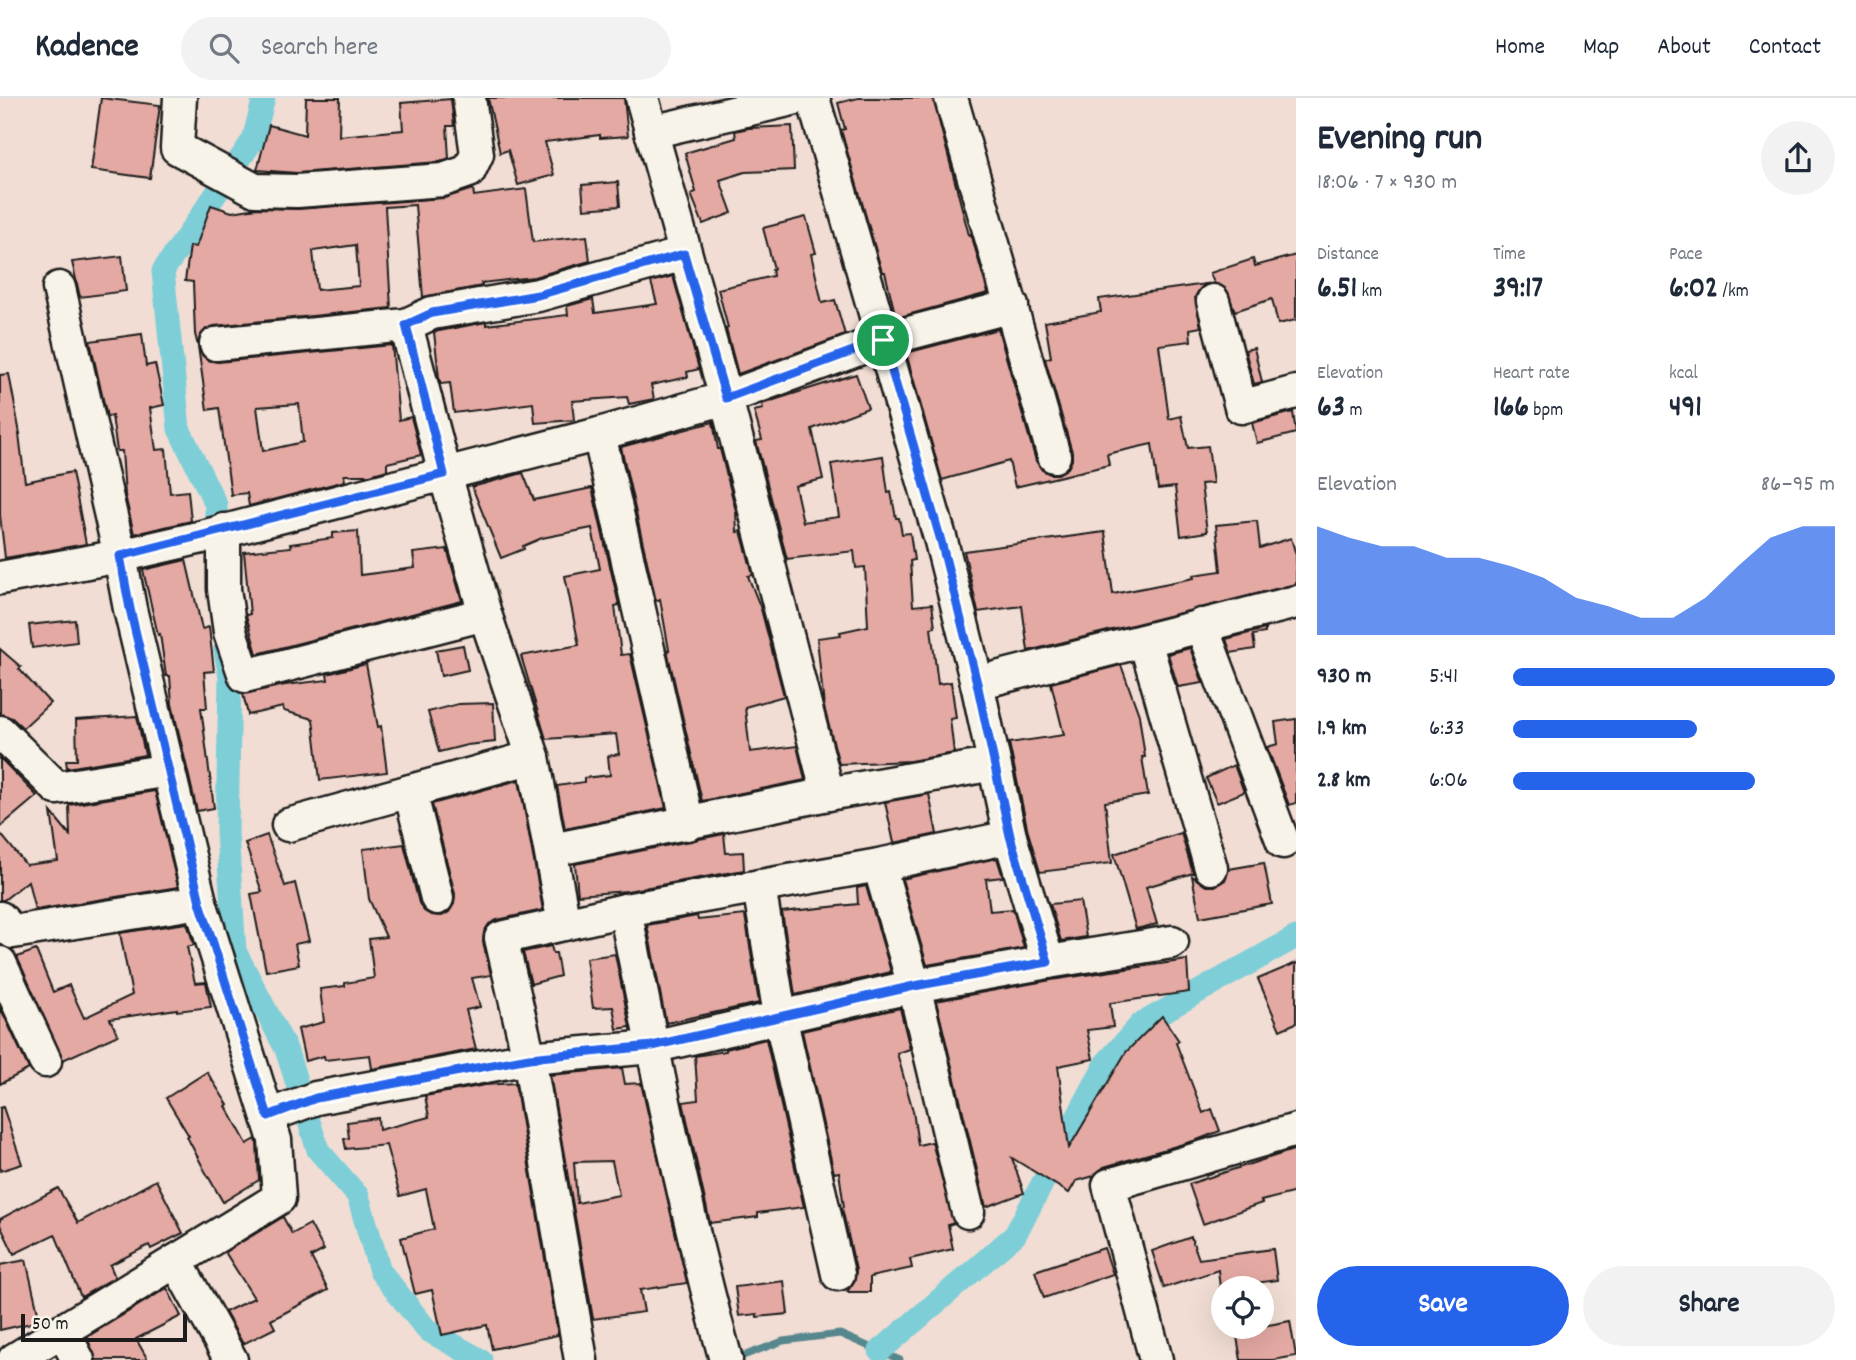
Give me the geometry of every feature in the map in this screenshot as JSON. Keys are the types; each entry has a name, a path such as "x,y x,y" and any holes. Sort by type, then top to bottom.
{"street":[{"path":"180,98 177,148 255,190 298,191 443,180 469,171 477,154 469,98"},
{"path":"642,98 726,398 828,794"},
{"path":"652,132 797,98"},
{"path":"813,98 941,541 977,683 1010,836 1048,962"},
{"path":"950,98 1055,456"},
{"path":"216,344 406,325 432,313 538,295 684,254"},
{"path":"14,1360 279,1198 275,1140 200,902 130,609 59,288"},
{"path":"1213,301 1241,407 1296,392"},
{"path":"0,578 120,556 599,434 726,398 883,340 1012,306"},
{"path":"406,325 444,474 485,614 533,757 564,924"},
{"path":"599,434 688,824"},
{"path":"215,533 230,632 245,676 485,614"},
{"path":"977,683 1296,602"},
{"path":"1201,625 1283,842"},
{"path":"1145,641 1211,868"},
{"path":"0,732 57,789 169,770"},
{"path":"288,825 533,757"},
{"path":"552,850 828,794 994,764"},
{"path":"410,791 437,898"},
{"path":"581,1360 529,1058 501,937 625,910 879,865 1010,836"},
{"path":"879,865 914,986 968,1212"},
{"path":"759,886 780,1016 838,1274"},
{"path":"4,932 200,902"},
{"path":"625,910 652,1046 708,1296 726,1360"},
{"path":"268,1116 316,1098 529,1058 652,1046 914,986 1172,942"},
{"path":"0,963 45,1061"},
{"path":"1156,1360 1109,1185 1296,1130"},
{"path":"176,1261 231,1360"},
{"path":"62,1330 78,1360"}],"building":[{"path":"101,98 160,105 150,178 91,170"},
{"path":"306,98 340,98 339,136 403,130 401,103 451,99 454,126 447,126 449,158 439,162 297,173 257,170 269,125 305,135"},
{"path":"488,98 624,98 628,136 600,138 600,135 545,142 554,175 518,185 508,150 500,153"},
{"path":"858,98 933,98 969,235 971,234 988,293 896,318 885,272 882,272 841,130 845,129 838,103"},
{"path":"792,126 794,170 745,172 720,180 732,213 703,224 691,194 696,192 685,153 736,138 735,131"},
{"path":"618,182 620,206 584,209 582,185"},
{"path":"473,189 474,196 526,189 533,242 587,236 590,261 534,277 481,283 482,286 423,297 415,205 385,207 391,308 214,326 206,329 200,336 198,346 193,282 185,281 190,246 196,247 211,205 232,212 257,208 298,209 444,198","holes":["356,245 359,286 317,290 313,251"]},
{"path":"806,217 816,253 811,254 822,303 835,300 845,335 738,374 718,289 773,276 774,269 763,228"},
{"path":"1296,255 1296,320 1278,324 1272,299 1235,311 1226,289 1214,283 1210,273 1253,259 1255,266"},
{"path":"122,256 126,291 80,297 72,262"},
{"path":"673,276 699,369 687,372 688,377 651,385 654,399 629,404 627,397 572,401 574,420 535,423 533,403 454,413 450,383 441,384 439,378 434,332 486,322 486,325 568,315 567,306 593,299 595,313 657,304 651,282"},
{"path":"1206,284 1195,297 1201,327 1190,329 1191,341 1159,345 1169,419 1181,416 1188,448 1208,446 1213,483 1201,484 1207,532 1181,536 1175,487 1158,489 1152,444 1107,454 1109,465 1015,487 1009,461 942,480 906,353 998,329 1036,461 1042,470 1058,474 1068,468 1072,452 1045,359 1051,357 1045,322 1101,312 1099,299"},
{"path":"142,334 146,366 155,364 164,405 150,408 156,450 166,449 170,493 188,491 191,521 134,534 125,495 122,451 117,451 112,416 107,417 90,341"},
{"path":"392,345 399,420 411,417 421,455 387,463 387,470 370,475 344,475 345,481 249,506 247,493 231,495 219,408 207,410 198,346 208,360 218,362","holes":["299,404 303,442 263,451 257,407"]},
{"path":"1254,348 1262,382 1254,384 1245,350"},
{"path":"9,374 25,482 72,472 86,544 5,558 0,515 0,375"},
{"path":"856,374 868,408 812,429 823,479 795,486 803,522 839,517 831,464 883,456 888,493 891,492 896,518 899,518 902,534 910,533 914,560 910,561 913,606 932,604 935,627 931,628 938,684 951,682 956,718 950,719 954,753 910,761 839,764 824,707 817,638 841,635 840,632 868,626 865,567 856,568 854,551 787,559 756,441 762,440 754,411 763,409 762,404"},
{"path":"1293,412 1296,433 1257,443 1252,423"},
{"path":"713,422 736,511 737,532 741,531 753,575 748,576 761,609 784,696 745,707 750,752 797,746 805,780 702,801 667,650 660,599 656,601 621,447"},
{"path":"523,473 534,500 592,488 619,605 615,606 621,655 630,654 666,808 565,829 557,786 584,782 584,778 610,775 608,756 619,754 616,734 546,739 521,656 579,645 565,576 600,569 592,528 542,538 501,558 472,487"},
{"path":"1257,521 1260,548 1291,538 1296,555 1296,584 1028,651 1022,606 978,612 964,551 1105,532 1113,594 1221,571 1216,525"},
{"path":"358,531 360,575 415,568 413,553 447,549 462,601 257,654 246,615 250,614 244,552 291,547 290,544 333,538 333,533"},
{"path":"186,560 202,629 209,627 214,671 204,672 207,708 201,708 214,808 197,811 172,704 170,676 166,676 160,634 158,635 143,570"},
{"path":"75,620 77,642 32,648 29,625"},
{"path":"1265,629 1265,633 1253,635 1255,649 1231,653 1226,639"},
{"path":"463,645 468,670 441,676 436,650"},
{"path":"1190,648 1203,683 1178,687 1168,654"},
{"path":"0,649 21,667 19,669 50,703 23,728 12,718 0,714"},
{"path":"366,664 378,727 381,726 387,772 320,780 313,719 284,711 283,707 248,715 243,694 328,680 327,674"},
{"path":"1121,665 1139,715 1148,795 1105,802 1112,863 1040,872 1028,832 1009,743 1064,735 1051,683"},
{"path":"493,703 495,742 439,752 428,712 458,704"},
{"path":"137,716 145,755 67,768 66,760 77,760 76,720"},
{"path":"1296,719 1296,803 1289,805 1267,747 1278,744 1275,722"},
{"path":"0,758 37,796 0,827"},
{"path":"1234,765 1244,792 1217,803 1206,778"},
{"path":"519,780 543,910 497,920 489,924 484,932 483,942 491,975 472,978 480,1007 466,1010 476,1049 372,1069 370,1055 325,1060 324,1056 305,1061 298,1029 324,1022 320,989 374,978 369,939 386,937 369,899 363,849 404,844 419,903 424,911 431,915 442,916 449,912 454,904 455,894 432,804"},
{"path":"155,791 178,887 35,910 28,881 4,900 0,900 0,833 26,865 58,861 51,812 70,835 69,805"},
{"path":"929,794 937,834 894,843 885,802"},
{"path":"1181,833 1193,873 1146,887 1157,924 1136,929 1114,854"},
{"path":"724,834 726,853 743,852 744,870 627,891 578,895 575,864"},
{"path":"267,835 285,886 295,883 309,941 295,944 299,965 266,971 251,894 262,892 245,843"},
{"path":"997,858 1003,877 986,879 990,911 1013,909 1024,948 927,965 902,879"},
{"path":"1264,863 1272,904 1200,917 1192,876 1206,886 1215,886 1225,880 1229,869"},
{"path":"866,886 891,972 795,995 782,912 858,904 857,888"},
{"path":"1080,901 1086,937 1061,941 1050,904"},
{"path":"745,915 759,1003 666,1023 647,925 697,916 698,920"},
{"path":"187,923 194,945 187,947 195,983 206,982 211,1007 110,1019 118,1035 63,1060 17,957 36,950 53,992 69,985 84,1018 132,995 120,933"},
{"path":"551,946 553,953 556,953 560,976 531,984 523,952"},
{"path":"615,954 630,1027 617,1029 613,1007 593,1008 586,958"},
{"path":"1187,960 1189,992 1110,1003 1113,1027 1087,1030 1093,1059 1058,1066 1069,1148 1126,1052 1162,1016 1179,1041 1176,1043 1203,1113 1212,1109 1220,1131 1104,1167 1094,1176 1076,1181 1069,1193 1012,1158 1024,1193 986,1207 936,1001 1051,980"},
{"path":"1296,963 1296,1023 1280,1030 1258,979"},
{"path":"0,1007 29,1069 0,1084"},
{"path":"900,1008 910,1049 897,1053 913,1111 918,1145 932,1142 954,1223 948,1225 953,1249 910,1259 912,1268 870,1277 870,1292 847,1292 855,1280 856,1270 842,1208 839,1172 834,1173 802,1031"},
{"path":"766,1039 804,1207 758,1213 758,1217 710,1223 683,1102 698,1100 695,1056 726,1051"},
{"path":"622,1068 625,1084 641,1083 687,1283 640,1290 644,1312 593,1319 550,1075","holes":["612,1161 619,1195 577,1203 574,1162"]},
{"path":"207,1072 228,1105 226,1106 247,1144 256,1139 257,1143 259,1180 223,1202 166,1098"},
{"path":"515,1083 558,1335 492,1349 487,1325 442,1335 432,1290 415,1294 401,1238 434,1229 426,1189 400,1196 386,1145 346,1149 344,1139 349,1138 347,1122 378,1118 379,1130 429,1117 425,1096 485,1085"},
{"path":"3,1107 22,1164 0,1171 0,1108"},
{"path":"1296,1149 1296,1192 1261,1201 1262,1203 1203,1224 1189,1184"},
{"path":"156,1180 183,1233 151,1249 149,1245 110,1265 115,1277 81,1297 55,1234 14,1254 0,1225 0,1219 58,1188 78,1223"},
{"path":"283,1217 292,1234 310,1224 324,1250 311,1257 328,1290 271,1320 275,1328 243,1344 225,1312 254,1298 225,1252"},
{"path":"1191,1237 1199,1259 1273,1249 1277,1280 1274,1280 1274,1276 1219,1276 1218,1270 1164,1288 1152,1251"},
{"path":"1104,1248 1113,1274 1044,1298 1035,1271"},
{"path":"26,1260 40,1321 0,1330 0,1265"},
{"path":"784,1281 788,1314 739,1316 735,1287"},
{"path":"167,1288 181,1316 136,1339 148,1360 96,1360 87,1337"},
{"path":"1290,1321 1296,1356 1273,1360 1241,1360 1237,1339 1274,1339 1274,1324"}],"waterway":[{"path":"216,546 216,505 179,429 163,271 253,140 264,98"},
{"path":"225,650 230,677 227,833 235,951 286,1049 318,1150 358,1196 380,1271 427,1330 481,1360"},
{"path":"880,1351 1015,1235 1106,1063 1141,1024 1296,937"},
{"path":"743,1356 783,1341 840,1334 900,1360"}],"route":[{"path":"684,254 726,398 883,340 941,541 977,683 1010,836 1048,962 914,986 652,1046 529,1058 316,1098 268,1116 200,902 130,609 120,556 444,474 406,325 432,313 538,295 684,254"}]}
